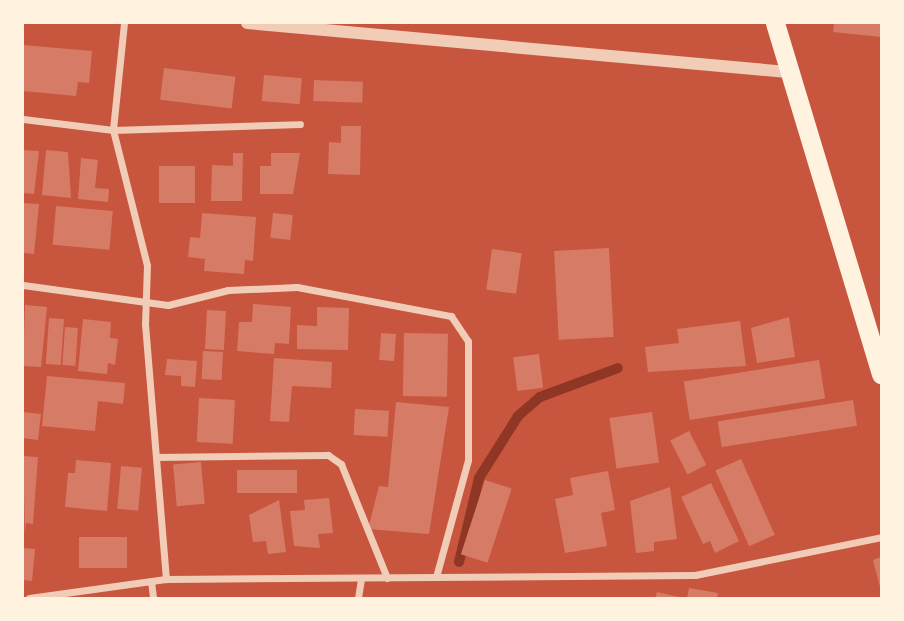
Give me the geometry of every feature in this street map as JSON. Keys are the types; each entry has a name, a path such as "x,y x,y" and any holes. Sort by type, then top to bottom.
{"highway":[{"path":"775,23 881,374"}],"street":[{"path":"124,23 113,130 147,265 146,299 166,579"},
{"path":"247,23 788,72"},
{"path":"23,118 113,130 300,124"},
{"path":"23,285 146,299 168,305 228,290 297,286 450,316 468,341 468,460 436,577"},
{"path":"156,457 328,455 341,464 387,578"},
{"path":"29,598 166,579 695,575 881,537"},
{"path":"358,598 361,578"},
{"path":"151,581 153,598"}],"building":[{"path":"834,23 881,23 881,37 833,32"},
{"path":"23,45 92,51 89,83 78,82 76,96 23,91"},
{"path":"164,68 235,77 232,109 160,100"},
{"path":"264,75 302,78 300,104 262,101"},
{"path":"314,80 363,82 362,103 313,101"},
{"path":"341,126 361,126 360,175 328,174 329,142 341,143"},
{"path":"23,150 39,151 34,194 23,193"},
{"path":"46,150 68,152 71,198 42,195"},
{"path":"233,153 243,153 242,201 211,201 212,165 233,166"},
{"path":"271,153 300,153 293,194 260,194 260,166 271,166"},
{"path":"81,158 98,160 95,188 109,189 108,202 78,199"},
{"path":"159,166 195,166 195,203 159,203"},
{"path":"23,203 39,204 34,254 23,253"},
{"path":"56,206 113,211 109,250 53,245"},
{"path":"202,213 256,217 253,261 245,260 244,274 204,271 205,259 188,257 190,237 200,238"},
{"path":"273,213 293,215 290,240 270,238"},
{"path":"609,248 614,337 559,340 554,251"},
{"path":"492,249 522,253 516,294 486,290"},
{"path":"253,304 291,307 289,344 275,343 274,354 237,351 239,322 252,322"},
{"path":"25,305 47,307 41,367 23,366"},
{"path":"317,307 349,308 348,350 297,349 297,325 317,326"},
{"path":"207,310 226,311 224,350 205,349"},
{"path":"789,317 795,357 757,363 751,328"},
{"path":"49,318 64,319 61,365 46,364"},
{"path":"83,319 111,322 110,338 118,339 115,365 108,363 107,374 78,371"},
{"path":"740,321 746,366 648,372 645,347 679,343 677,329"},
{"path":"65,327 78,328 75,366 62,365"},
{"path":"381,333 396,334 394,361 379,360"},
{"path":"404,333 448,334 447,397 403,396"},
{"path":"203,351 223,352 222,380 202,379"},
{"path":"539,354 543,388 517,391 513,357"},
{"path":"274,358 332,362 331,388 292,386 289,422 270,421"},
{"path":"167,359 197,361 195,387 181,386 181,376 165,375"},
{"path":"819,360 825,399 690,420 684,381"},
{"path":"47,376 125,383 123,404 98,401 95,431 42,426"},
{"path":"199,398 235,400 233,444 197,442"},
{"path":"853,400 857,426 722,447 718,421"},
{"path":"396,402 449,407 429,534 368,529 379,486 388,487"},
{"path":"355,409 389,411 388,437 354,435"},
{"path":"23,412 41,414 38,440 23,438"},
{"path":"652,412 659,463 617,468 609,418"},
{"path":"689,431 706,465 688,474 670,441"},
{"path":"23,456 38,457 33,524 26,523 25,534"},
{"path":"741,459 775,535 749,546 715,470"},
{"path":"76,460 111,463 107,511 65,507 68,473 75,473"},
{"path":"201,462 205,504 177,506 173,464"},
{"path":"121,466 142,468 138,511 117,509"},
{"path":"237,470 297,470 297,493 237,493"},
{"path":"608,471 615,510 601,513 607,546 565,553 555,499 573,495 570,478"},
{"path":"485,480 512,489 488,563 461,554"},
{"path":"711,483 739,541 715,553 710,541 703,544 681,497"},
{"path":"670,487 677,539 654,542 654,551 636,553 630,501"},
{"path":"329,498 333,533 318,534 320,548 294,546 290,511 305,510 304,500"},
{"path":"279,500 286,552 268,554 266,541 253,542 249,515"},
{"path":"79,537 127,537 127,568 79,568"},
{"path":"23,548 35,549 32,581 23,580"},
{"path":"881,557 881,587 880,587 873,560"},
{"path":"689,588 718,593 717,598 687,598"},
{"path":"657,592 679,597 679,598 655,598"}],"waterway":[{"path":"459,562 479,478 518,416 540,397 618,368"}]}
